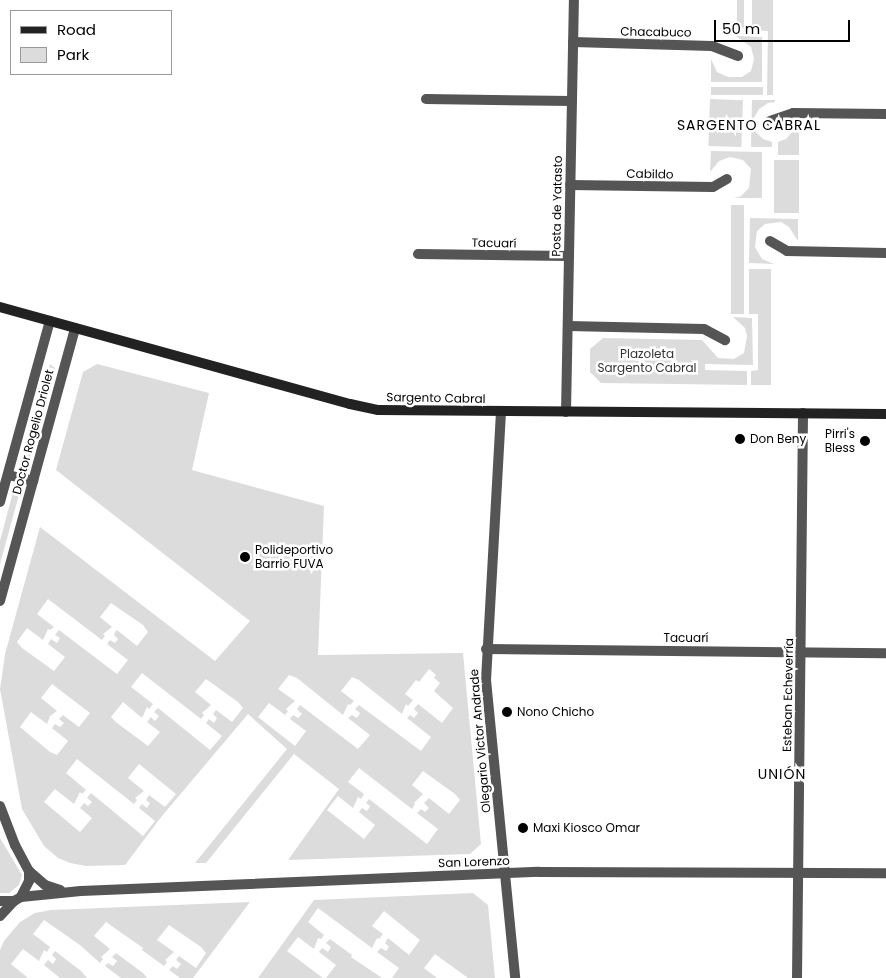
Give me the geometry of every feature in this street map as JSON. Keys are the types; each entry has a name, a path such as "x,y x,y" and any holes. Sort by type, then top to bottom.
{"main road":[{"name":"Sargento Cabral","path":"0,307 364,408 501,412 886,414"}],"street":[{"name":"Posta de Yatasto","path":"566,412 574,0"},
{"name":"Chacabuco","path":"573,42 712,46 738,56"},
{"path":"426,99 572,101"},
{"path":"770,121 793,113 886,114"},
{"name":"Cabildo","path":"570,185 713,187 727,179"},
{"path":"770,241 787,251 886,253"},
{"name":"Tacuarí","path":"418,254 569,256"},
{"name":"Doctor Rogelio Driolet","path":"0,502 50,321"},
{"path":"568,326 704,329 725,340"},
{"name":"Doctor Rogelio Driolet","path":"0,601 75,328"},
{"name":"Olegario Victor Andrade","path":"501,412 486,649 488,704 515,978"},
{"name":"Esteban Echeverría","path":"797,978 803,413"},
{"path":"8,475 33,481"},
{"name":"Tacuarí","path":"486,649 886,653"},
{"path":"0,806 14,845 29,871 29,882 18,899 0,916"},
{"name":"San Lorenzo","path":"29,871 45,885 63,891"},
{"name":"San Lorenzo","path":"0,901 63,891 504,873 886,873"}],"green space":[{"path":"737,0 744,0 744,28 737,28"},
{"path":"752,0 773,0 773,95 767,95 768,31 752,30"},
{"path":"736,36 762,37 762,82 711,82 711,59 717,72 728,77 742,77 751,71 754,59 751,47"},
{"path":"711,87 763,87 763,95 711,95"},
{"path":"710,99 743,100 741,147 708,146"},
{"path":"752,100 775,100 775,102 768,103 759,109 754,118 756,132 763,139 772,142 772,147 751,147"},
{"path":"799,124 799,155 778,155 778,142 786,139"},
{"path":"711,151 762,152 762,198 734,198 741,196 749,188 751,169 743,160 730,157 719,161 710,172"},
{"path":"774,160 799,160 799,213 774,213"},
{"path":"731,205 744,205 744,314 731,314"},
{"path":"750,218 798,219 798,241 789,227 781,222 765,224 757,231 755,247 762,259 774,264 749,263"},
{"path":"749,269 771,269 771,385 751,385 751,371 758,370 758,314 749,314"},
{"name":"Plazoleta Sargento Cabral","path":"733,317 752,318 753,365 705,364 705,370 747,371 747,385 601,383 590,372 590,349 603,338 702,340 718,358 734,359 744,353 747,336 745,328"},
{"path":"50,364 55,368 28,464 24,468 21,462"},
{"path":"97,364 209,393 192,470 324,506 318,655 463,653 481,844 470,854 288,860 339,789 294,754 206,863 195,863 287,749 248,714 162,816 125,865 86,866 70,863 58,858 44,846 22,809 0,689 5,654 40,527 215,661 250,621 56,470 83,372","holes":["48,599 102,640 105,636 103,634 112,627 100,617 111,603 143,625 148,632 137,646 117,630 115,632 114,635 118,639 115,643 110,640 107,644 128,660 117,674 59,630 55,635 60,638 57,643 51,639 48,644 65,657 54,671 22,648 17,642 27,628 43,640 48,629 50,630 54,627 37,614","429,669 436,675 434,678 440,683 434,691 453,708 442,723 418,704 414,709 418,713 414,718 410,715 407,718 431,737 421,751 359,705 355,709 360,713 357,718 352,715 348,718 370,735 358,749 300,705 297,709 302,714 298,718 293,715 290,719 306,731 295,746 258,717 269,703 285,715 288,711 286,709 295,701 278,689 289,675 297,678 343,715 348,704 350,705 354,701 341,691 352,677 359,680 402,714 406,704 408,706 413,700 405,694 416,680 419,682","142,673 201,719 204,715 202,713 211,705 195,692 206,679 238,702 243,708 232,722 216,710 213,714 217,718 214,723 209,719 206,723 222,736 210,750 158,708 154,712 159,716 155,721 151,717 147,722 160,732 148,746 111,717 123,702 142,718 147,707 149,709 153,704 131,687","52,684 90,713 79,727 63,715 59,719 64,723 60,727 55,724 52,728 68,741 57,755 50,752 20,727 31,712 47,724 50,716 57,711 41,698","77,759 134,804 137,800 135,798 144,791 128,778 139,764 176,794 165,807 149,795 146,800 150,803 147,808 142,804 139,808 155,821 143,836 91,793 87,798 92,802 88,806 84,803 80,808 92,818 80,832 44,802 55,789 74,804 80,792 82,794 86,790 66,773","359,768 412,809 414,803 423,794 412,785 423,771 455,794 460,800 449,814 429,798 424,803 429,808 425,812 421,809 417,813 438,829 427,844 369,799 366,803 370,806 367,811 362,808 359,812 375,825 364,839 327,810 338,796 353,808 358,797 361,799 364,794 348,782"]},
{"path":"17,490 19,495 0,564 0,541 13,492"},
{"path":"0,838 22,875 19,885 9,893 0,893"},
{"path":"473,893 488,905 495,978 468,978 435,954 424,968 437,978 392,978 399,968 377,952 381,948 386,951 389,947 385,943 388,938 409,955 420,940 384,911 372,926 383,934 379,939 377,938 372,948 318,908 308,922 324,935 321,939 318,938 314,949 298,937 287,951 323,978 258,978 314,900"},
{"path":"250,902 193,978 180,978 169,970 173,966 177,969 181,964 176,960 179,956 196,968 206,953 201,947 169,925 157,940 174,952 165,960 167,962 164,966 142,950 143,948 106,922 94,936 110,949 101,957 103,959 100,963 80,945 44,920 33,934 50,947 47,952 44,950 39,961 23,949 11,964 28,978 0,978 0,950 4,941 20,922 35,913 51,910"},
{"path":"330,939 352,955 351,957 382,978 326,978 336,965 319,952 322,948 328,952 331,947 326,943"},
{"path":"55,951 87,978 60,978 44,965 48,960 53,964 56,959 52,955"},
{"path":"116,953 147,978 121,978 105,966 108,963 113,966 117,961 112,957"}],"place":[{"name":"Don Beny","path":"740,439"},
{"name":"Pirri's Bless","path":"865,441"},
{"name":"Polideportivo Barrio FUVA","path":"245,557"},
{"name":"Nono Chicho","path":"507,712"},
{"name":"Maxi Kiosco Omar","path":"523,828"}],"district":[{"name":"SARGENTO CABRAL","path":"749,125"},
{"name":"UNIÓN","path":"782,774"}]}
